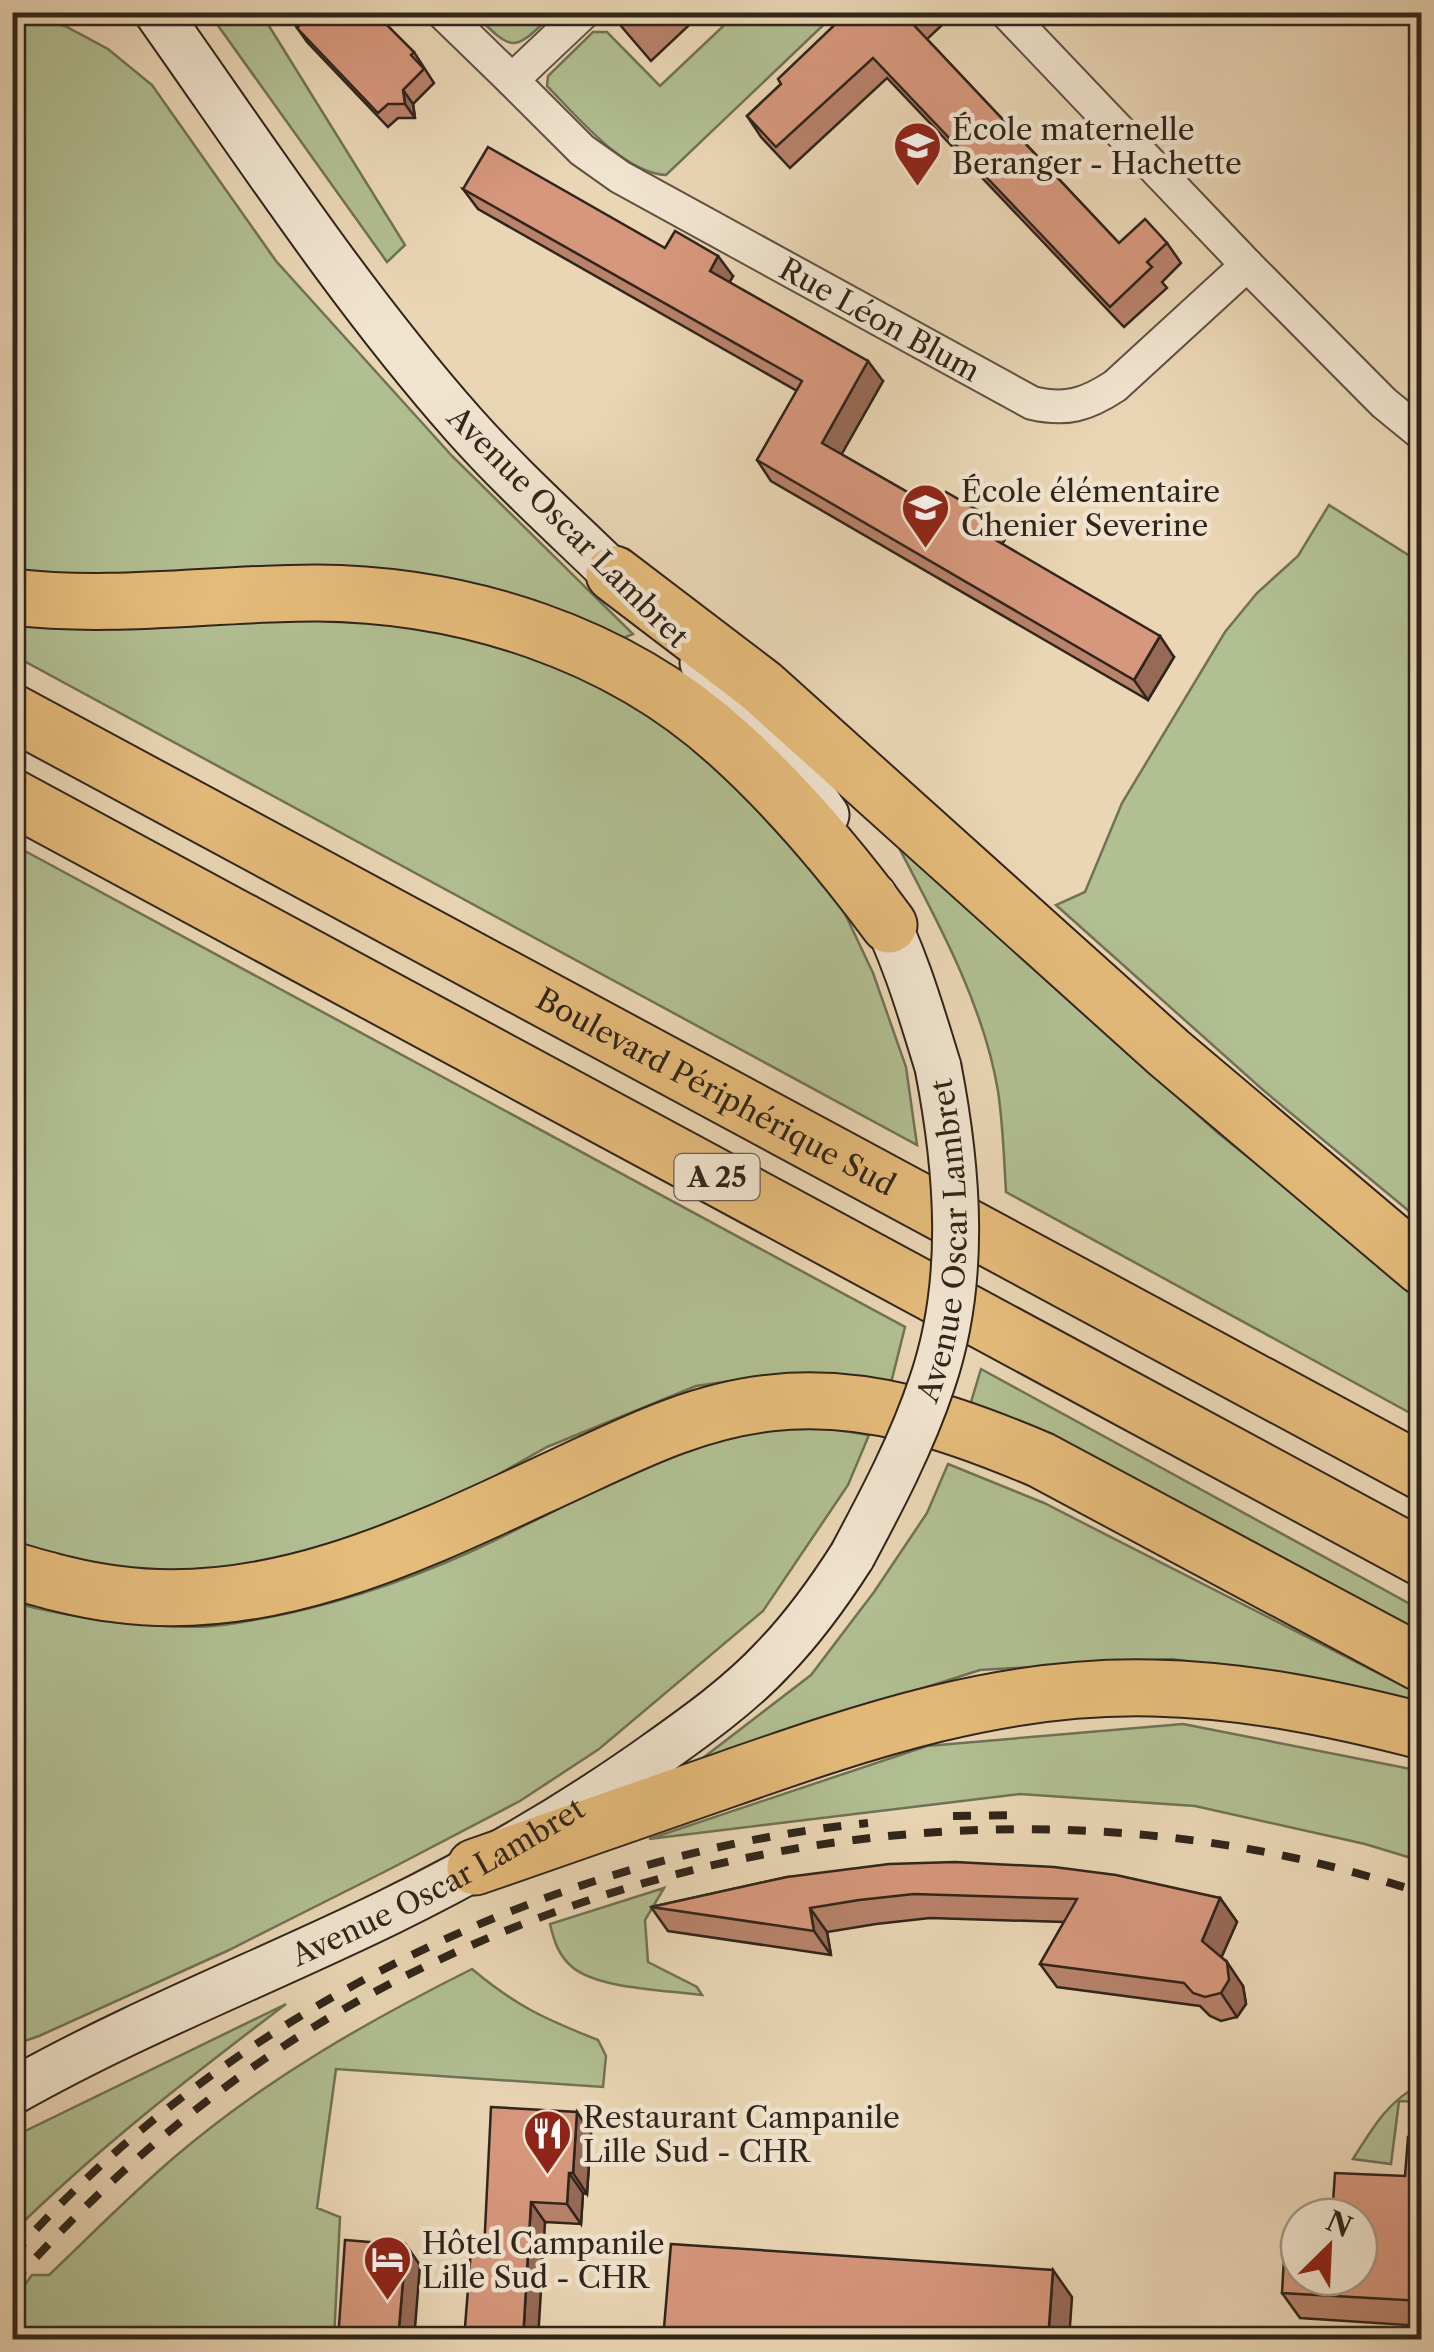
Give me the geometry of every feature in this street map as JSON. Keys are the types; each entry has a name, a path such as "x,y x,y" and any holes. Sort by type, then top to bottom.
{"highway":[{"path":"614,574 761,686 1169,1054 1422,1268"},
{"path":"12,597 89,604 240,594 378,595 437,603 536,631 588,651 637,677 727,741 812,829 889,925"},
{"name":"Boulevard Périphérique Sud","path":"12,712 1422,1472"},
{"name":"A 25","path":"12,797 1422,1558"},
{"path":"12,1570 135,1596 173,1598 277,1586 402,1548 684,1422 771,1403 818,1401 914,1413 1041,1460 1422,1664"},
{"path":"474,1867 852,1736 926,1714 1018,1697 1112,1689 1204,1690 1317,1706 1422,1731"}],"main road":[{"name":"Avenue Oscar Lambret","path":"12,2092 85,2050 389,1912 474,1867 613,1785 698,1726 772,1660 821,1603 852,1556 912,1436 932,1382 946,1331 955,1260 951,1134 938,1067 915,991 889,925 839,835 774,742 718,678 498,463 425,379 338,268 157,12"},
{"name":"Avenue Oscar Lambret","path":"12,2073 85,2050"}],"street":[{"name":"Rue Léon Blum","path":"442,12 582,150 620,177 1032,403 1072,408 1090,402 1115,386 1247,266"},
{"path":"512,80 584,12"},
{"path":"1006,12 1247,266 1384,403 1422,434"}],"green space":[{"path":"209,13 261,13 405,245 387,262"},
{"path":"473,13 554,13 530,36 514,43 497,36"},
{"path":"737,13 836,13 666,175 650,172 617,154 547,86 548,76 593,32 607,32 660,86"},
{"path":"13,14 65,26 108,49 152,85 276,261 452,456 633,634 621,639 534,600 409,572 289,566 103,580 13,572"},
{"path":"1329,505 1421,563 1421,1221 1263,1090 1056,905 1085,892 1122,803 1225,632 1257,593 1298,556"},
{"path":"402,615 636,692 724,760 838,899 873,973 906,1067 917,1145 13,655 12,617"},
{"path":"12,844 905,1327 891,1383 773,1375 696,1386 547,1447 440,1507 338,1548 211,1571 142,1570 86,1563 13,1543"},
{"path":"898,846 1218,1133 1421,1295 1421,1419 1006,1192 998,1091 982,1028 958,965"},
{"path":"981,1369 1421,1610 1421,1633 1230,1529 971,1402"},
{"path":"826,1428 869,1435 848,1485 763,1611 599,1749 520,1801 390,1869 227,1951 13,2045 12,1602 88,1618 147,1625 201,1627 287,1613 350,1597 441,1565 614,1481 688,1451 765,1431"},
{"path":"948,1464 1044,1503 1421,1695 1421,1704 1304,1679 1172,1659 980,1670 798,1728 682,1774 811,1675 927,1513"},
{"path":"1183,1724 1421,1771 1421,1861 1365,1844 1195,1806 1020,1794 649,1839 927,1746"},
{"path":"664,1888 645,1920 648,1962 697,1987 702,1995 597,1980 582,1974 563,1957 550,1924"},
{"path":"472,1969 532,2010 598,2040 606,2056 603,2087 336,2069 317,2208 340,2217 334,2339 13,2339 13,2300 32,2275 49,2275 144,2184 211,2127 319,2053"},
{"path":"286,2004 112,2142 13,2232 13,2137"},
{"path":"1421,2084 1421,2102 1399,2101 1391,2164 1353,2159 1390,2107"}],"building":[{"path":"286,12 374,12 414,52 411,55 424,69 403,90 405,104 388,104 378,113"},
{"path":"615,12 638,12 625,24"},
{"path":"848,12 919,12 910,21 1119,243 1145,219 1167,243 1147,262 1152,267 1110,307 873,58 776,147 747,116 781,84 778,79"},
{"path":"488,147 665,248 675,231 718,256 710,271 868,361 822,443 937,509 946,492 991,518 982,532 1160,636 1134,680 757,460 802,381 463,189"},
{"path":"955,1862 1116,1875 1220,1898 1202,1941 1227,1962 1229,1980 1221,1993 1205,1997 1193,1993 1184,1983 1040,1964 1077,1899 914,1894 859,1900 810,1908 814,1931 651,1907 787,1877 889,1864"},
{"path":"491,2107 577,2112 567,2204 531,2202 523,2340 464,2340 471,2250 484,2251"},
{"path":"1408,2137 1422,2138 1422,2301 1352,2297 1379,2297 1379,2197 1333,2197 1335,2173 1405,2176"},
{"path":"345,2240 406,2245 398,2340 338,2340"},
{"path":"671,2244 1053,2270 1048,2340 663,2340"}],"railway":[{"path":"953,1816 1023,1815"},
{"path":"12,2256 97,2169 190,2091 292,2021 400,1961 513,1910 630,1870 749,1841 868,1823"},
{"path":"12,2284 133,2162 269,2056 367,1996 489,1937 617,1891 749,1857 884,1836 1020,1829 1156,1836 1290,1857 1422,1893"}],"place":[{"name":"École maternelle Beranger - Hachette","path":"917,188"},
{"name":"École élémentaire Chenier Severine","path":"926,550"},
{"name":"Restaurant Campanile Lille Sud - CHR","path":"548,2176"},
{"name":"Hôtel Campanile Lille Sud - CHR","path":"387,2302"}]}
